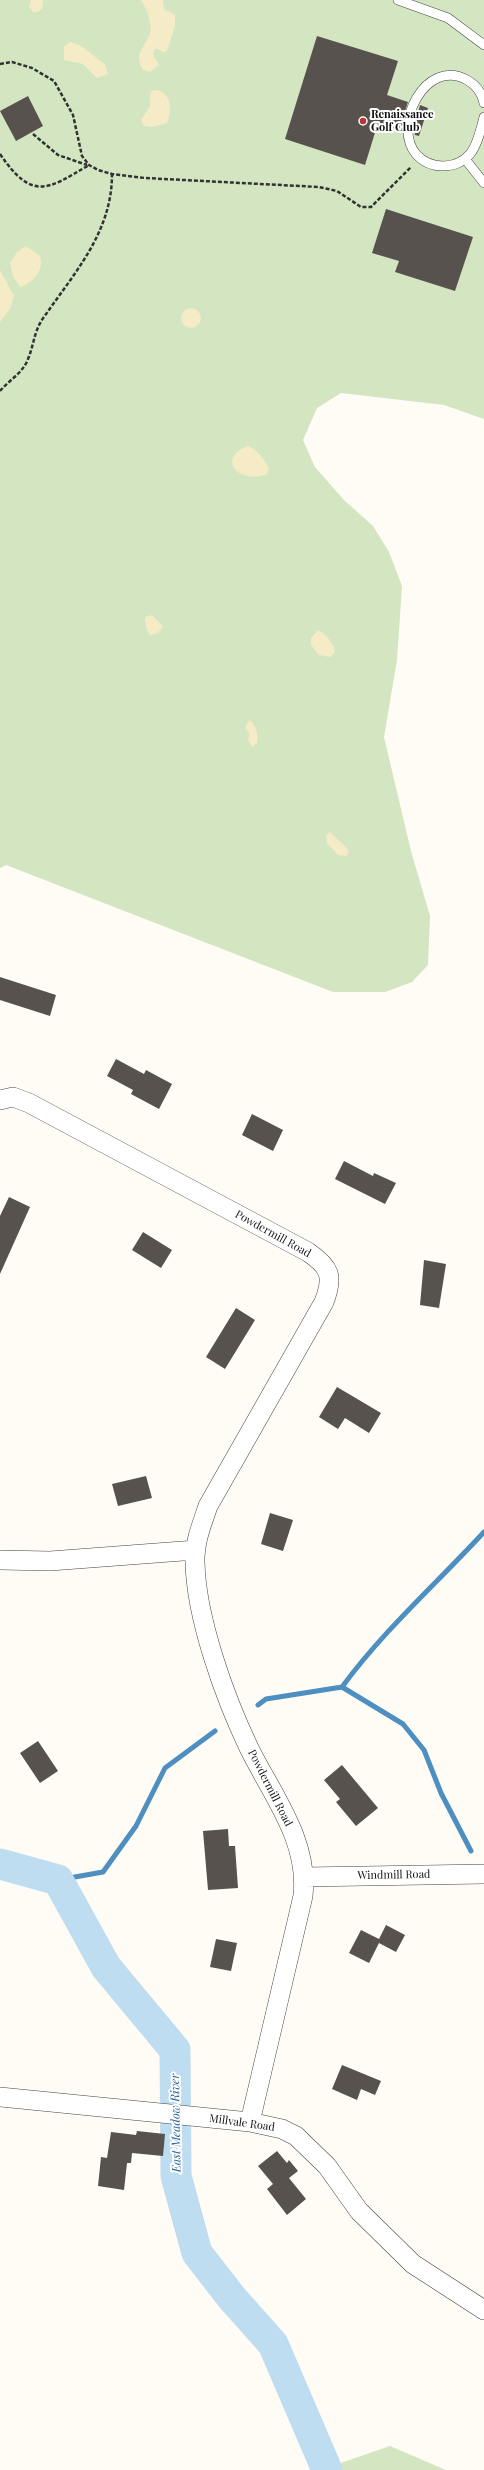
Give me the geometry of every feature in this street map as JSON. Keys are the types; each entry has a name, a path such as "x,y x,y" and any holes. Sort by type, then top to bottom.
{"street":[{"name":"Powdermill Road","path":"0,1100 13,1097 29,1103 308,1252 321,1261 328,1270 329,1290 324,1302 208,1506 199,1533 196,1550 195,1562 203,1616 222,1683 249,1748 284,1812 297,1841 305,1877 303,1896 250,2122"},
{"path":"0,1560 50,1561 196,1550"},
{"name":"Windmill Road","path":"305,1877 484,1874"},
{"name":"Millvale Road","path":"0,2097 250,2122 282,2129 296,2136 327,2166 359,2211 413,2264 484,2310"}],"lane":[{"path":"398,0 448,18 484,45"},
{"path":"483,97 473,84 454,76 440,76 423,87 416,99 408,127 409,141 420,158 438,166 452,165 465,159 474,149 482,131 484,118"},
{"path":"465,159 484,183"}],"path":[{"path":"0,64 12,62 26,66 42,73 54,81 68,104 82,156 89,165"},
{"path":"33,134 58,155 112,174 190,182 319,187 338,190 361,207 371,207 420,158"},
{"path":"0,154 18,177 40,187 52,186 89,165"},
{"path":"0,391 23,369 28,359 38,327 89,252 105,220 112,195 112,174"}],"green space":[{"name":"Renaissance Golf Club","path":"0,0 484,0 484,419 444,405 341,393 317,408 303,440 315,467 344,500 373,526 389,552 402,586 397,660 384,737 411,851 430,916 428,965 412,982 385,992 333,992 6,865 0,868"},
{"path":"390,2446 446,2470 317,2470 326,2468"}],"sand":[{"path":"31,0 43,0 42,9 37,12 33,12 29,7"},
{"path":"141,0 163,0 164,9 175,15 175,26 167,51 163,52 156,48 154,50 153,54 159,65 150,72 143,70 139,59 151,29 145,7"},
{"path":"70,42 80,45 105,64 108,74 97,78 83,64 64,60 64,46"},
{"path":"153,90 164,93 167,97 170,106 169,118 167,123 153,127 144,126 141,120 150,106 150,94"},
{"path":"26,246 40,256 41,266 33,280 20,287 13,276 10,263 17,252"},
{"path":"0,270 14,296 10,309 0,322"},
{"path":"191,308 198,311 201,318 198,325 191,328 184,325 181,318 184,311"},
{"path":"247,446 257,452 265,462 269,468 267,474 248,476 235,469 232,463 233,457 238,451"},
{"path":"152,615 163,626 158,633 150,635 147,629 145,617"},
{"path":"318,630 327,636 333,646 335,652 330,657 319,655 311,645 311,638"},
{"path":"249,720 255,727 258,737 257,743 252,747 248,739 250,734 245,728"},
{"path":"330,832 347,848 349,852 346,856 338,855 327,843 326,836"}],"building":[{"path":"317,36 398,61 387,95 408,102 402,131 378,123 365,165 285,139"},
{"path":"28,96 43,126 16,141 0,111"},
{"path":"420,105 428,108 419,136 415,135 414,128"},
{"path":"386,209 473,237 455,291 395,272 399,261 372,253"},
{"path":"0,977 56,995 50,1016 0,1000"},
{"path":"116,1059 144,1074 146,1070 172,1084 159,1109 131,1094 133,1090 107,1076"},
{"path":"252,1114 283,1130 273,1151 242,1135"},
{"path":"344,1161 373,1176 374,1173 396,1183 385,1204 335,1179"},
{"path":"9,1197 30,1207 0,1274 0,1216"},
{"path":"143,1232 172,1250 161,1268 132,1250"},
{"path":"424,1260 446,1264 439,1308 420,1305"},
{"path":"236,1308 255,1320 225,1369 206,1357"},
{"path":"337,1387 381,1413 369,1433 345,1418 338,1429 319,1417"},
{"path":"146,1476 152,1498 118,1506 112,1484"},
{"path":"270,1513 293,1520 283,1551 261,1544"},
{"path":"38,1741 58,1771 40,1783 20,1753"},
{"path":"342,1765 378,1808 356,1826 336,1802 340,1799 324,1780"},
{"path":"228,1829 229,1846 235,1846 238,1888 208,1890 203,1831"},
{"path":"386,1925 405,1935 396,1952 379,1943 369,1963 349,1953 361,1930 379,1939"},
{"path":"216,1939 237,1943 231,1971 210,1967"},
{"path":"342,2065 381,2081 375,2095 361,2089 357,2100 332,2089"},
{"path":"137,2131 165,2134 163,2156 132,2153 131,2163 127,2163 124,2190 98,2186 101,2157 107,2158 111,2132 136,2135"},
{"path":"277,2151 287,2163 289,2160 298,2171 289,2178 306,2199 287,2215 267,2189 273,2184 258,2166"}],"waterway":[{"path":"258,1705 266,1699 342,1687 375,1646 484,1532"},
{"path":"342,1687 403,1724 424,1750 441,1793 471,1851"},
{"path":"58,1880 103,1872 136,1826 165,1768 215,1731"},
{"name":"East Meadow River","path":"0,1864 58,1880 106,1967 175,2050 176,2176 197,2253 232,2298 273,2344 327,2470"}],"place":[{"name":"Renaissance Golf Club","path":"363,121"}]}
